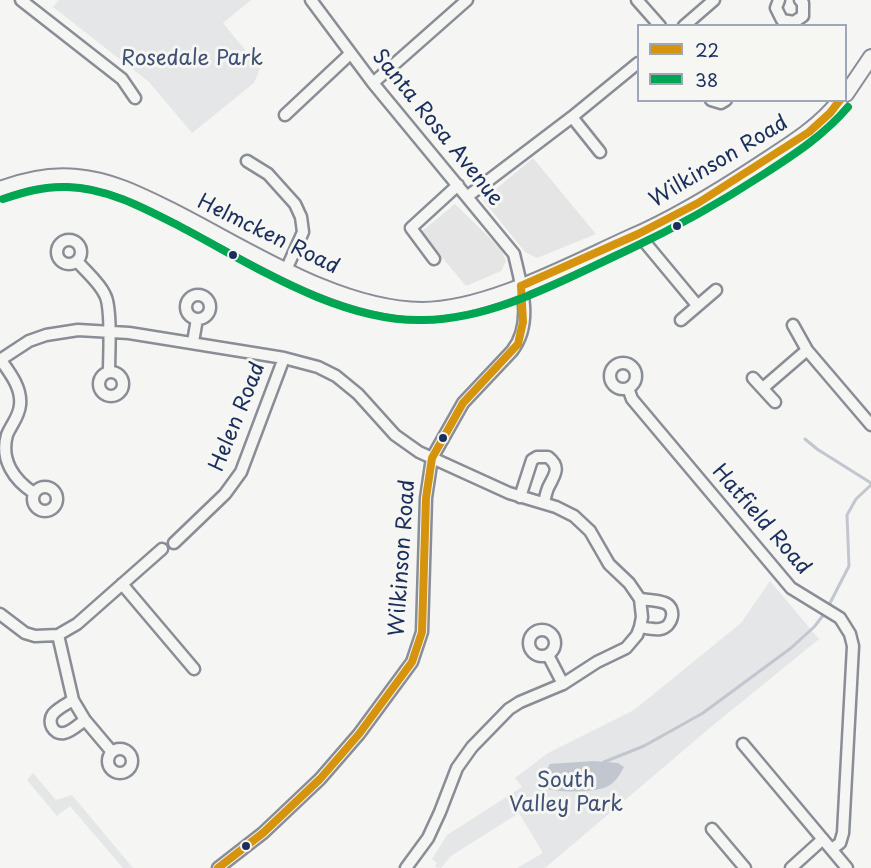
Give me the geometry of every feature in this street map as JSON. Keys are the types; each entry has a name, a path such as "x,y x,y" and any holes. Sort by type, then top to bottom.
{"main road":[{"path":"847,93 871,57"},
{"name":"Wilkinson Road","path":"521,286 638,234 698,203 809,132 838,102"},
{"name":"Helmcken Road","path":"0,189 33,179 54,177 77,177 117,186 173,211 286,270 354,299 398,308 443,309 521,286"}],"street":[{"path":"21,0 122,80 135,98"},
{"name":"Santa Rosa Avenue","path":"311,0 373,83 514,254 521,286"},
{"path":"373,83 467,0"},
{"path":"637,0 658,24"},
{"path":"686,24 714,0"},
{"path":"779,0 776,8 782,20 794,22 802,16 803,3 800,0"},
{"path":"285,116 351,54"},
{"path":"468,196 637,65"},
{"path":"301,101 309,110"},
{"path":"572,117 600,152"},
{"path":"247,161 268,174 295,204 301,217 303,232 286,270"},
{"path":"434,259 411,228 458,185"},
{"path":"638,234 697,305"},
{"path":"77,261 105,295 109,307 109,372"},
{"name":"Wilkinson Road","path":"218,868 263,833 320,779 359,734 412,662 422,632 426,498 432,458 463,404 518,344 525,318 521,286"},
{"path":"681,320 716,291"},
{"path":"193,342 197,319"},
{"path":"792,325 807,350 871,425"},
{"path":"34,493 21,485 12,475 4,455 6,438 18,416 21,398 11,374 0,360 15,349 46,335 78,330 108,331 193,342 284,358"},
{"path":"763,388 807,350"},
{"name":"Helen Road","path":"174,543 198,522 237,478 245,464 284,358 318,367 336,376 358,394 395,435 408,445 520,497 566,512 583,523 596,540 609,564 629,583 640,599"},
{"path":"753,378 775,402"},
{"name":"Hatfield Road","path":"628,388 632,399 791,588 840,618 850,634 853,646 843,833 840,843 831,849"},
{"path":"520,497 529,465 537,457 542,456 553,461 557,472 544,503"},
{"path":"2,619 25,633 35,636 58,635 77,624 162,549"},
{"path":"122,584 195,669"},
{"path":"406,868 428,838 457,768 472,747 509,709 563,684 597,662 626,648 640,627 642,607 640,599 669,604 673,616 667,626 662,629 640,627"},
{"path":"58,635 73,700 85,720 112,752"},
{"path":"548,655 563,684"},
{"path":"73,700 54,712 50,719 51,726 58,733 67,733 85,720"},
{"path":"743,744 847,868"},
{"path":"711,829 745,868"},
{"path":"791,868 823,839"}],"shaded area":[{"path":"533,158 596,234 537,258 525,252 483,200"},
{"path":"455,204 500,248 506,261 501,271 466,286 421,232"},
{"path":"593,761 618,763 624,767 612,783 597,790 559,791 545,788 541,784 540,781 550,764"}],"green space":[{"name":"Rosedale Park","path":"59,0 251,0 223,23 260,68 254,83 192,133 149,82 53,7"},
{"name":"South Valley Park","path":"770,581 819,639 545,868 517,868 543,853 519,813 451,856 441,868 435,867 437,863 432,859 447,835 522,787 515,778 548,753 634,710 741,623"},
{"path":"33,773 56,800 72,795 133,868 123,868 70,806 57,816 27,780"}],"waterway":[{"path":"805,439 871,483"},
{"path":"828,607 849,566 847,515 856,499 871,485"},
{"path":"604,762 644,746 703,713 791,648 814,627 825,613"}],"transit line":[{"name":"22","path":"521,286 638,234 698,203 809,132 838,102"},
{"name":"38","path":"3,199 51,187 97,191 140,207 267,274 328,301 360,312 391,318 423,320 450,318 477,313 530,295 682,223 776,167 819,135 848,107"},
{"name":"22","path":"218,868 263,833 320,779 359,734 412,662 422,632 426,498 432,458 463,403 518,344 523,322 521,286"}]}
